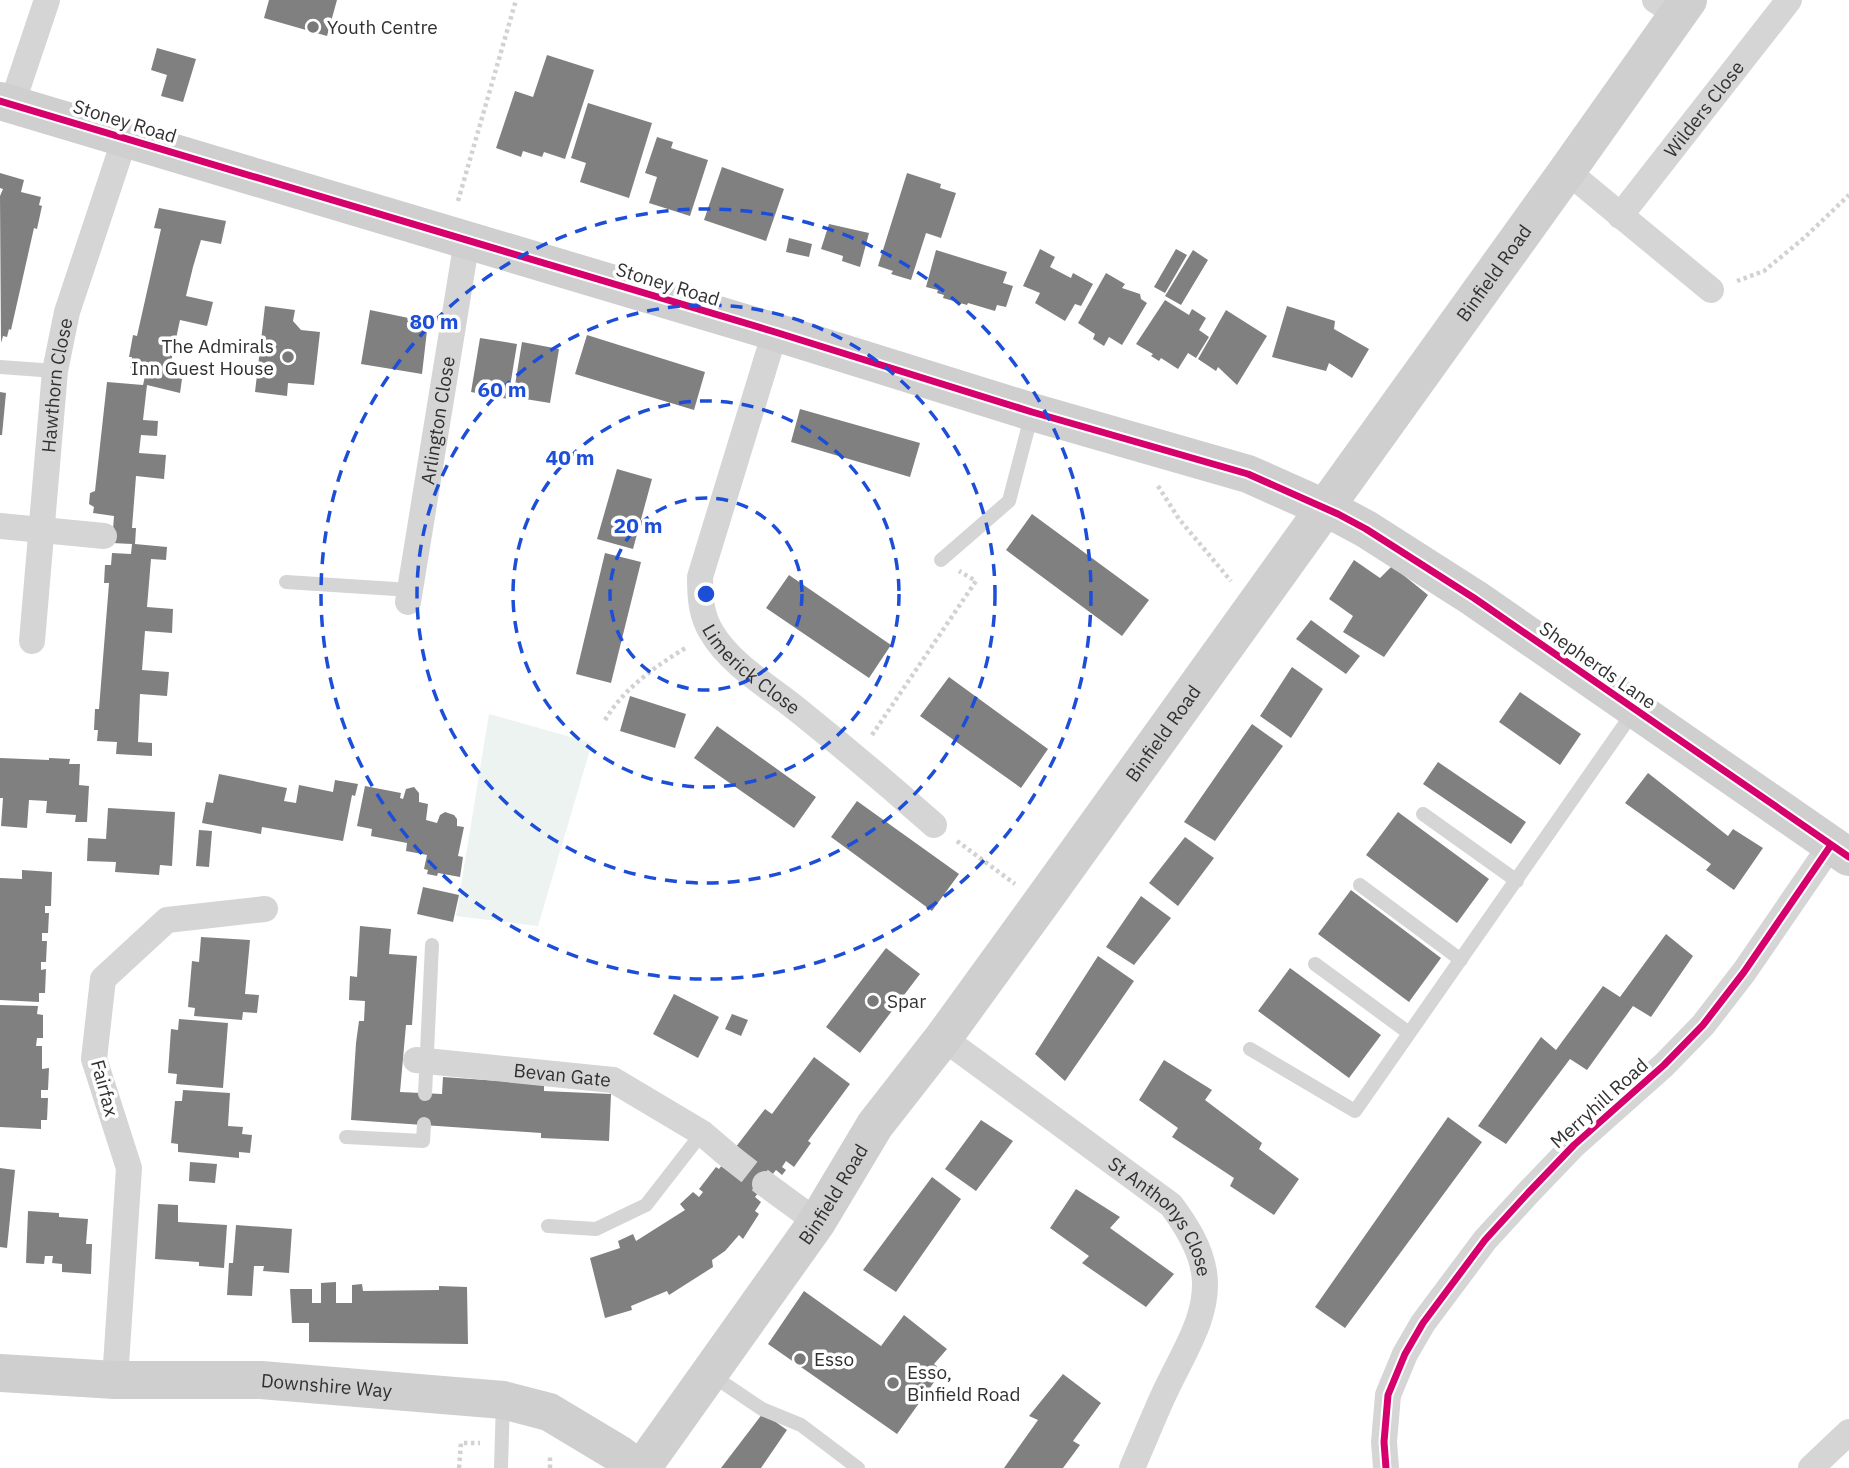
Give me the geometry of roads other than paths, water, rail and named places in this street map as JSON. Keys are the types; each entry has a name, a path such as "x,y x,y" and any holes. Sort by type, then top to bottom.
{"street":[{"path":"6,102 47,0"},
{"name":"Wilders Close","path":"1620,216 1789,0"},
{"name":"Binfield Road","path":"640,1468 817,1222 875,1125 943,1038 1041,904 1567,172 1673,5"},
{"name":"Stoney Road","path":"6,102 775,332 1032,412 1248,474 1324,508"},
{"name":"Hawthorn Close","path":"32,641 55,371 67,312 125,138"},
{"path":"1567,172 1711,290"},
{"name":"Arlington Close","path":"410,596 458,238"},
{"name":"Limerick Close","path":"775,332 701,576 702,608 711,633 730,656 858,757 934,825"},
{"name":"Shepherds Lane","path":"1324,508 1366,529 1463,591 1840,851"},
{"path":"0,526 104,536"},
{"name":"Merryhill Road","path":"1386,1468 1384,1442 1388,1395 1405,1354 1423,1323 1485,1240 1574,1144 1619,1107 1703,1025 1840,851"},
{"name":"Fairfax","path":"115,1380 129,1168 94,1059 103,979 167,920 265,909"},
{"name":"St Anthonys Close","path":"943,1038 1171,1205 1190,1231 1204,1273 1202,1304 1194,1334 1132,1468"},
{"name":"Bevan Gate","path":"421,1061 613,1080 702,1133 729,1156"},
{"path":"765,1184 817,1222"},
{"name":"Downshire Way","path":"0,1373 115,1380 261,1380 503,1399 549,1412 640,1468"},
{"path":"1811,1468 1849,1432"}],"lane":[{"path":"0,367 55,371"},
{"path":"940,560 1009,501 1032,412"},
{"path":"286,582 410,596"},
{"path":"1250,1049 1355,1111 1635,709"},
{"path":"1423,814 1517,881"},
{"path":"1360,885 1461,960"},
{"path":"425,1094 421,1061 432,945"},
{"path":"1315,964 1409,1033"},
{"path":"346,1137 423,1142 424,1124"},
{"path":"548,1226 596,1229 646,1205 702,1133"},
{"path":"709,1373 762,1409 801,1426 858,1468"},
{"path":"500,1468 503,1399"}],"tunnel":[{"path":"729,1156 765,1184"}],"place":[{"name":"Youth Centre","path":"313,27"},
{"name":"The Admirals Inn Guest House","path":"288,357"},
{"name":"Spar","path":"873,1001"},
{"name":"Esso","path":"800,1359"},
{"name":"Esso, Binfield Road","path":"893,1383"}]}
